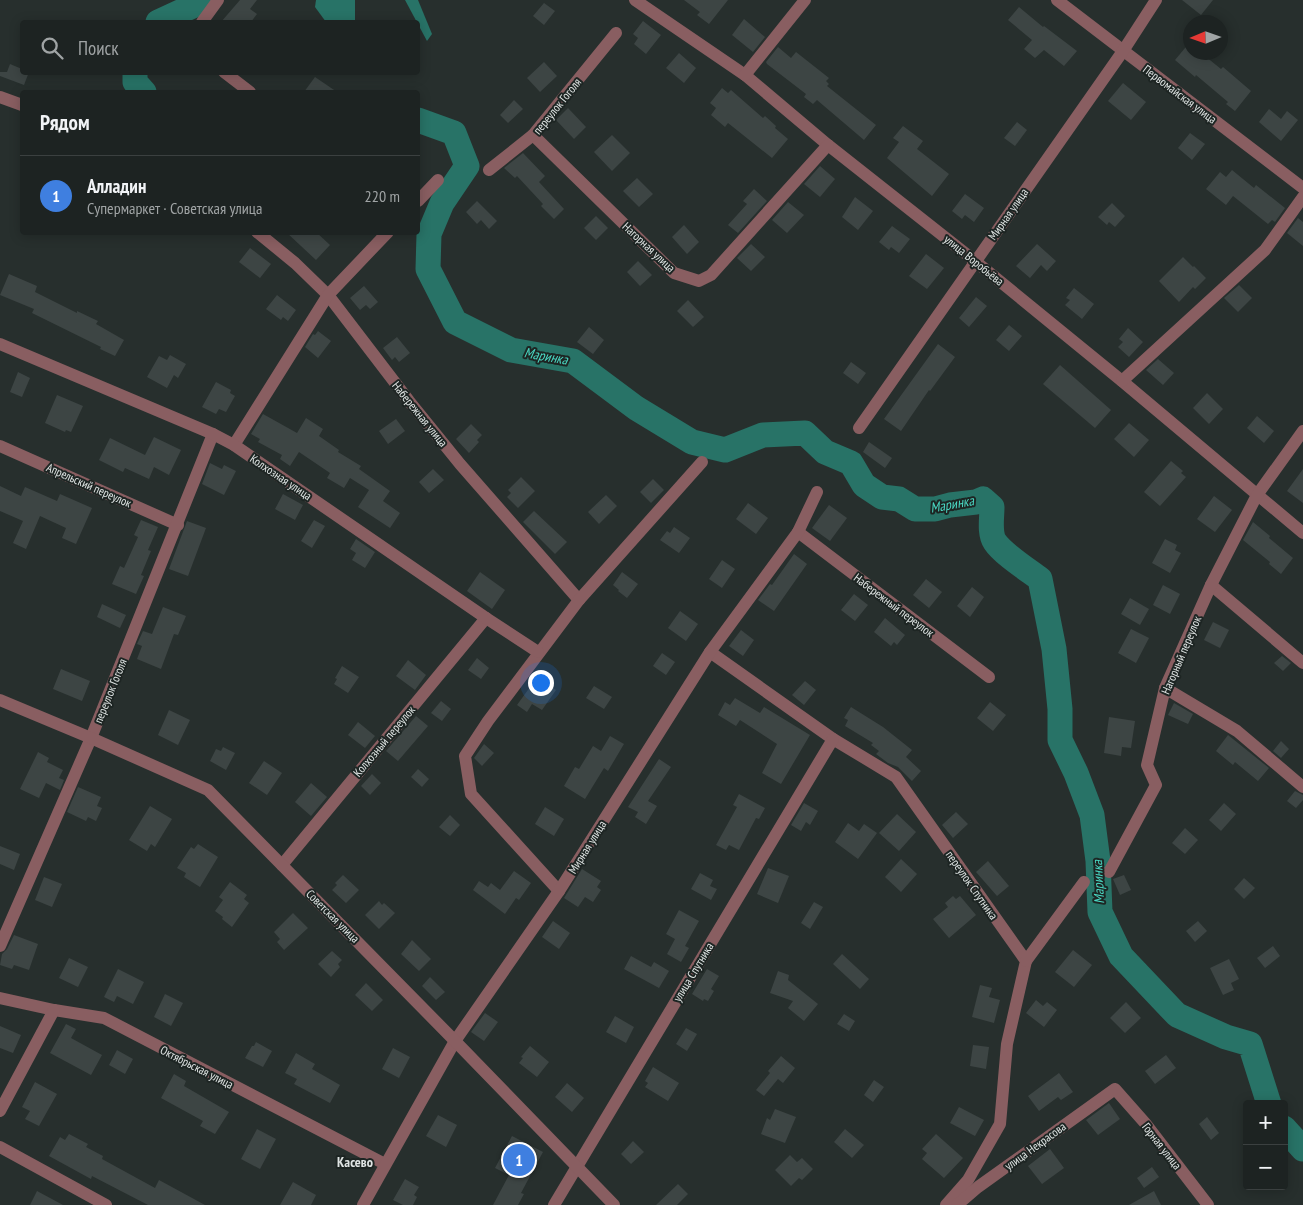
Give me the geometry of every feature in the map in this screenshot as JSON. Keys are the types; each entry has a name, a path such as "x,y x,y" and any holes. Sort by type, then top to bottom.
{"street":[{"path":"203,20 218,0"},
{"name":"улица Воробьёва","path":"635,0 745,75 828,145 975,261 1122,381 1303,533"},
{"path":"745,75 805,0"},
{"name":"Первомайская улица","path":"1057,0 1303,188"},
{"name":"Мирная улица","path":"859,428 1123,51 1156,0"},
{"name":"переулок Гоголя","path":"489,170 534,135 616,33"},
{"path":"228,75 247,90"},
{"path":"0,97 20,105"},
{"name":"Нагорная улица","path":"534,135 674,274 698,281 711,275 828,145"},
{"path":"420,199 438,180"},
{"path":"1122,381 1264,250 1303,197"},
{"name":"Набережная улица","path":"261,235 295,263 328,295 460,464 579,600"},
{"path":"234,446 328,295 385,235"},
{"name":"Колхозная улица","path":"0,344 213,434 234,446 538,652"},
{"name":"Нагорный переулок","path":"1109,872 1156,785 1147,765 1165,688 1211,585 1257,495 1303,431"},
{"name":"переулок Гоголя","path":"0,946 91,738 213,434"},
{"name":"Апрельский переулок","path":"0,446 178,524"},
{"path":"559,891 471,794 465,756 538,652 579,600 702,462"},
{"name":"Мирная улица","path":"363,1205 455,1041 559,891 710,652 798,532 817,492"},
{"name":"Набережный переулок","path":"798,532 989,677"},
{"path":"1211,585 1303,663"},
{"name":"Колхозный переулок","path":"282,864 486,618"},
{"name":"переулок Спутника","path":"710,652 832,739 896,777 1026,961"},
{"path":"1165,688 1237,731 1303,787"},
{"name":"Советская улица","path":"0,700 208,790 614,1205"},
{"name":"улица Спутника","path":"554,1205 832,739"},
{"path":"946,1205 968,1180 1000,1124 1007,1044 1026,961 1084,882"},
{"name":"Октябрьская улица","path":"0,998 54,1010 104,1018 385,1164"},
{"path":"0,1111 54,1010"},
{"name":"улица Некрасова","path":"957,1205 978,1187 1115,1089"},
{"name":"Горная улица","path":"1115,1089 1145,1123 1208,1205"},
{"path":"0,1147 106,1205"}],"shaded area":[{"path":"316,0 355,0 355,20 325,20 315,7"},
{"path":"405,0 418,0 432,34 427,41 420,28 420,20 416,20"}],"building":[{"path":"240,0 257,0 250,9 257,14 252,20 223,20"},
{"path":"684,0 728,0 709,24 697,15 700,12"},
{"path":"1182,0 1213,0 1201,15"},
{"path":"544,3 555,11 544,25 533,16"},
{"path":"1019,7 1077,51 1064,66 1044,50 1035,58 1024,49 1032,40 1008,20"},
{"path":"744,19 765,37 753,52 732,35"},
{"path":"643,21 661,35 646,54 634,44 638,38 633,34"},
{"path":"778,47 791,58 796,52 829,78 826,81 829,84 827,86 876,125 864,140 817,100 813,104 804,97 806,94 767,64 766,62"},
{"path":"1183,50 1183,60 1210,60 1221,69 1223,67 1251,91 1235,111 1226,104 1228,102 1175,60"},
{"path":"679,53 696,68 684,83 666,68"},
{"path":"544,62 557,76 540,92 527,78"},
{"path":"10,64 20,68 20,75 28,75 24,85 0,76 0,72 7,72"},
{"path":"315,77 334,90 305,90"},
{"path":"1123,83 1146,102 1131,120 1108,101"},
{"path":"722,88 728,93 731,90 763,118 765,116 788,139 772,158 728,123 725,127 711,115 716,108 710,103"},
{"path":"514,100 523,109 508,123 500,115"},
{"path":"568,108 586,127 574,139 556,120"},
{"path":"1269,109 1281,119 1287,111 1298,120 1281,141 1259,122"},
{"path":"1017,122 1027,130 1015,146 1004,138"},
{"path":"903,126 923,141 917,149 949,174 932,196 887,158 899,142 893,138"},
{"path":"1190,133 1205,144 1192,160 1178,148"},
{"path":"612,135 630,153 612,171 594,152"},
{"path":"523,153 545,176 539,182 564,209 554,219 517,176 515,178 504,168"},
{"path":"820,166 835,179 820,197 804,184"},
{"path":"1232,170 1254,188 1256,185 1285,208 1275,222 1272,220 1268,224 1233,196 1226,205 1206,189 1220,172 1226,177"},
{"path":"637,178 653,194 639,207 623,191"},
{"path":"754,189 767,201 738,233 728,225 747,204 743,201"},
{"path":"965,194 984,208 974,222 965,215 962,219 952,211"},
{"path":"855,197 873,211 858,230 842,217"},
{"path":"477,201 497,221 489,229 481,220 477,224 466,212"},
{"path":"788,202 804,215 787,233 772,220"},
{"path":"1112,203 1125,216 1115,227 1109,222 1107,225 1098,217"},
{"path":"596,216 608,228 596,240 584,228"},
{"path":"1298,218 1303,222 1303,246 1287,233"},
{"path":"684,225 699,242 687,254 672,237"},
{"path":"892,226 910,239 899,253 891,247 889,250 879,242"},
{"path":"289,235 319,235 330,245 316,260"},
{"path":"751,244 765,257 751,271 737,258"},
{"path":"1037,244 1056,261 1047,271 1041,265 1030,278 1016,266"},
{"path":"250,248 271,264 260,278 239,262"},
{"path":"926,254 944,268 927,289 909,276"},
{"path":"1183,257 1206,278 1195,289 1193,287 1179,302 1159,281"},
{"path":"638,261 652,275 640,286 627,272"},
{"path":"9,274 37,286 35,292 77,313 77,311 98,321 96,324 124,340 115,356 100,349 101,347 32,313 34,309 0,295"},
{"path":"1239,285 1252,298 1238,312 1224,298"},
{"path":"364,286 378,302 370,309 366,305 360,310 350,298"},
{"path":"1074,288 1094,304 1082,319 1065,305 1070,300 1066,298"},
{"path":"277,295 296,310 288,321 283,317 281,320 266,309"},
{"path":"976,297 987,306 969,327 959,318"},
{"path":"688,300 704,317 693,327 677,311"},
{"path":"1009,325 1022,336 1009,351 996,340"},
{"path":"589,327 604,340 593,354 577,342"},
{"path":"1128,328 1143,342 1129,357 1118,347 1123,342 1119,339"},
{"path":"318,331 331,341 318,358 305,347 313,334 315,335"},
{"path":"397,337 410,353 399,362 395,357 392,360 383,348"},
{"path":"938,344 955,357 929,390 901,431 884,419"},
{"path":"170,355 186,364 178,378 174,375 167,388 147,377 159,356 167,360"},
{"path":"1158,359 1174,373 1163,385 1146,370"},
{"path":"851,362 866,373 858,384 843,373"},
{"path":"1060,365 1111,410 1095,428 1043,384"},
{"path":"18,372 30,378 22,397 10,392"},
{"path":"216,382 231,390 230,393 235,396 226,412 219,409 216,414 202,407"},
{"path":"1207,393 1223,409 1209,424 1193,408"},
{"path":"57,395 83,406 71,432 66,430 65,432 45,423"},
{"path":"263,414 297,433 306,418 323,429 319,436 339,450 338,452 361,466 359,469 390,491 383,501 400,513 390,528 358,507 369,490 350,478 344,488 327,478 330,473 299,452 290,466 280,459 282,455 258,442 260,439 251,434"},
{"path":"1257,416 1274,431 1264,443 1247,428"},
{"path":"396,419 405,431 388,444 379,431"},
{"path":"1129,423 1149,440 1134,457 1114,439"},
{"path":"471,424 482,435 477,440 479,442 469,453 456,439"},
{"path":"154,437 181,450 169,475 154,467 149,479 125,468 123,472 99,460 110,438 145,455"},
{"path":"869,442 892,458 885,468 863,452"},
{"path":"1171,461 1183,471 1181,473 1186,477 1160,506 1144,492"},
{"path":"210,463 222,469 224,465 236,471 224,495 202,484"},
{"path":"433,469 444,480 429,493 419,482"},
{"path":"1303,469 1303,503 1287,491"},
{"path":"521,477 535,491 518,508 507,497 511,493 508,490"},
{"path":"653,479 664,490 651,503 640,492"},
{"path":"0,486 21,496 25,487 57,501 60,494 92,508 76,544 62,538 66,528 40,516 26,549 13,543 23,521 0,511"},
{"path":"283,494 303,505 295,520 275,509"},
{"path":"606,495 617,506 599,524 588,512"},
{"path":"1214,496 1232,510 1215,532 1197,519"},
{"path":"748,503 768,518 756,534 736,519"},
{"path":"829,505 847,518 830,541 812,528"},
{"path":"534,511 567,542 555,554 523,522"},
{"path":"141,520 158,527 148,550 151,551 141,575 144,576 136,594 112,584 120,566 124,568 138,537 134,535"},
{"path":"314,520 325,526 312,548 301,541"},
{"path":"187,521 206,528 188,576 169,569"},
{"path":"1253,522 1293,558 1281,574 1269,564 1270,562 1243,540"},
{"path":"674,527 690,538 679,553 660,540 667,531 670,533"},
{"path":"356,539 375,552 365,568 352,560 356,553 350,549"},
{"path":"1165,539 1177,545 1175,550 1181,553 1170,573 1152,563"},
{"path":"794,554 807,564 774,611 758,600 770,584 772,585"},
{"path":"722,560 735,569 722,588 709,579"},
{"path":"480,572 505,590 492,609 467,591"},
{"path":"622,572 638,584 627,598 613,585"},
{"path":"926,579 942,592 929,608 913,595"},
{"path":"1163,585 1180,594 1170,614 1153,605"},
{"path":"972,587 984,597 970,617 957,606"},
{"path":"854,594 868,605 855,621 841,610"},
{"path":"1130,598 1149,609 1140,625 1121,614"},
{"path":"102,604 126,615 120,628 97,617"},
{"path":"163,607 186,616 178,635 174,634 161,669 137,659 142,646 137,644 143,631 152,634"},
{"path":"680,611 698,624 686,641 668,628"},
{"path":"885,618 905,635 897,645 894,642 891,646 874,632"},
{"path":"1213,622 1229,630 1220,648 1204,640"},
{"path":"1131,629 1149,638 1136,663 1118,653"},
{"path":"741,630 754,640 743,656 729,646"},
{"path":"662,653 675,662 666,675 653,666"},
{"path":"1282,656 1291,663 1283,671 1274,663"},
{"path":"477,658 489,668 481,679 468,670"},
{"path":"408,660 426,675 415,690 396,676"},
{"path":"342,666 359,677 348,693 334,684 337,679 335,678"},
{"path":"61,669 90,681 82,701 53,689"},
{"path":"538,676 556,690 542,710 532,704 527,712 517,705"},
{"path":"805,681 816,690 804,705 792,695"},
{"path":"594,686 612,697 604,709 586,698"},
{"path":"735,698 760,713 764,707 810,735 781,784 762,773 777,744 740,720 736,726 718,715 725,702 730,705"},
{"path":"441,701 451,709 442,721 431,713"},
{"path":"990,702 1006,715 993,731 977,718"},
{"path":"1174,703 1193,714 1188,724 1168,715"},
{"path":"851,707 883,727 912,750 906,757 921,771 912,781 898,767 888,763 876,754 879,751 871,745 873,743 845,726 848,720 844,718"},
{"path":"169,710 190,720 178,745 158,735"},
{"path":"416,716 428,726 398,761 386,751"},
{"path":"1109,717 1135,721 1131,748 1122,747 1121,756 1104,753"},
{"path":"358,722 375,736 365,748 348,735"},
{"path":"1228,735 1269,768 1258,781 1235,762 1233,765 1216,751"},
{"path":"610,736 624,744 608,771 604,768 585,799 564,786 575,767 579,769 593,746 601,751"},
{"path":"1281,741 1289,749 1281,758 1273,751"},
{"path":"484,744 494,753 482,766 474,758"},
{"path":"223,747 235,753 226,770 210,761 216,749 221,751"},
{"path":"38,752 49,758 47,762 63,770 59,778 64,780 60,790 46,783 39,798 20,789"},
{"path":"659,759 671,767 648,801 657,806 646,824 635,817 638,812 628,807"},
{"path":"264,761 282,773 267,795 249,783"},
{"path":"418,769 429,779 422,787 411,777"},
{"path":"372,774 381,783 370,795 361,786"},
{"path":"311,783 327,797 311,816 295,802"},
{"path":"78,787 101,797 97,806 102,808 96,821 88,817 86,821 67,812"},
{"path":"1295,791 1303,795 1303,800 1296,808 1287,801"},
{"path":"739,794 765,808 759,819 756,818 739,850 729,845 726,850 716,845 737,807 733,805"},
{"path":"804,803 818,811 810,825 806,822 801,831 791,825"},
{"path":"1224,803 1236,814 1221,831 1209,820"},
{"path":"150,806 172,819 155,847 151,844 147,851 129,840"},
{"path":"545,807 564,819 554,836 535,824"},
{"path":"956,812 968,824 953,838 942,825"},
{"path":"897,814 916,832 899,851 879,833"},
{"path":"450,815 460,825 450,836 439,827"},
{"path":"848,823 859,831 864,824 877,833 858,859 835,842"},
{"path":"1185,828 1198,840 1185,854 1172,843"},
{"path":"198,844 218,857 200,887 184,877 186,873 177,868 191,847 194,849"},
{"path":"0,846 20,854 14,870 0,864"},
{"path":"901,859 917,874 901,892 885,877"},
{"path":"988,861 1009,886 997,896 976,872"},
{"path":"768,868 789,876 778,903 757,894"},
{"path":"582,869 601,881 597,887 601,890 593,902 585,897 578,907 564,898"},
{"path":"514,871 531,883 519,900 516,898 505,914 473,890 479,881 488,887 491,883 500,890"},
{"path":"700,873 713,880 710,886 717,889 711,900 691,889"},
{"path":"343,875 359,890 346,903 332,890 337,885 335,883"},
{"path":"1124,875 1131,890 1120,895 1113,879"},
{"path":"44,877 62,884 52,907 35,900"},
{"path":"1244,878 1255,888 1244,899 1234,889"},
{"path":"230,882 247,895 244,899 249,903 232,927 215,911 223,900 219,897"},
{"path":"953,896 956,899 960,896 976,915 949,938 933,919 948,907 945,903"},
{"path":"379,901 395,913 379,929 365,915"},
{"path":"814,902 823,907 810,929 801,923"},
{"path":"679,910 699,921 685,946 689,948 681,962 667,954 675,939 666,934"},
{"path":"293,913 308,928 284,950 277,942 280,939 274,932"},
{"path":"553,921 570,933 559,949 542,937"},
{"path":"1198,921 1207,931 1195,942 1186,931"},
{"path":"14,935 38,944 29,970 14,965 12,969 0,965 2,954 7,949"},
{"path":"412,940 431,959 419,971 401,954"},
{"path":"1273,946 1280,956 1265,968 1257,958"},
{"path":"1073,950 1092,965 1074,987 1055,972"},
{"path":"332,951 342,960 338,964 340,967 331,977 318,964"},
{"path":"842,954 869,979 860,989 833,964"},
{"path":"631,956 651,967 654,962 669,971 659,988 624,969"},
{"path":"69,958 88,967 78,987 59,978"},
{"path":"1229,959 1239,979 1231,983 1234,990 1223,995 1210,968"},
{"path":"118,969 144,982 133,1004 117,996 114,1002 104,997"},
{"path":"707,969 719,976 711,989 714,991 708,1001 704,999 703,1001 692,994"},
{"path":"778,971 789,975 788,980 818,1004 804,1021 788,1008 793,1001 770,993"},
{"path":"430,977 445,992 436,1000 422,986"},
{"path":"366,983 383,1000 372,1011 355,995"},
{"path":"980,985 992,988 989,997 1000,1000 994,1023 972,1017"},
{"path":"165,994 183,1003 171,1026 154,1017"},
{"path":"1036,1000 1043,1006 1047,1002 1057,1010 1044,1027 1026,1013"},
{"path":"1126,1002 1141,1018 1125,1033 1110,1018"},
{"path":"485,1013 498,1022 484,1041 471,1032"},
{"path":"844,1014 855,1021 849,1031 837,1024"},
{"path":"615,1016 634,1027 626,1043 606,1032"},
{"path":"66,1024 76,1029 71,1038 102,1055 91,1075 50,1053"},
{"path":"0,1026 21,1035 13,1053 0,1048"},
{"path":"686,1028 697,1034 687,1051 676,1044"},
{"path":"256,1042 272,1051 263,1067 245,1058"},
{"path":"973,1045 989,1047 986,1069 970,1066"},
{"path":"530,1046 549,1062 537,1077 519,1063 523,1058 521,1057"},
{"path":"393,1048 410,1057 399,1078 382,1069"},
{"path":"117,1050 133,1059 125,1074 109,1065"},
{"path":"296,1053 315,1064 312,1069 340,1085 330,1103 294,1084 297,1079 285,1073"},
{"path":"1166,1055 1176,1068 1155,1084 1145,1071"},
{"path":"781,1056 795,1068 783,1083 778,1079 764,1096 756,1090 770,1073 768,1071"},
{"path":"653,1067 679,1083 668,1101 645,1087 648,1083 645,1081"},
{"path":"1059,1073 1073,1092 1061,1100 1058,1097 1039,1111 1028,1096"},
{"path":"174,1074 186,1081 184,1086 229,1112 215,1134 200,1126 203,1121 161,1098"},
{"path":"874,1080 884,1087 873,1102 864,1095"},
{"path":"35,1082 57,1094 39,1126 25,1119 30,1111 22,1107"},
{"path":"567,1083 584,1098 572,1112 555,1097"},
{"path":"1109,1103 1120,1119 1098,1135 1086,1120"},
{"path":"959,1107 984,1120 975,1136 950,1123"},
{"path":"775,1109 796,1117 785,1143 761,1134 767,1118 770,1120"},
{"path":"438,1115 457,1125 446,1147 426,1136"},
{"path":"1207,1117 1219,1133 1211,1140 1199,1124"},
{"path":"257,1129 276,1139 260,1169 241,1159"},
{"path":"845,1129 864,1145 852,1158 834,1142"},
{"path":"69,1134 88,1144 86,1147 103,1156 102,1159 155,1188 159,1180 205,1205 148,1205 92,1176 91,1179 49,1156 60,1137 65,1140"},
{"path":"936,1134 963,1158 944,1178 922,1159 927,1153 922,1149"},
{"path":"512,1136 543,1152 521,1193 524,1194 518,1205 493,1205 509,1175 495,1168"},
{"path":"633,1141 644,1152 631,1164 621,1154"},
{"path":"1050,1149 1064,1168 1042,1184 1028,1166"},
{"path":"790,1155 797,1162 802,1158 813,1169 802,1180 799,1178 791,1186 775,1170"},
{"path":"1152,1167 1159,1177 1144,1188 1137,1178"},
{"path":"405,1179 419,1187 414,1195 417,1197 413,1205 403,1205 393,1200"},
{"path":"293,1182 316,1195 311,1205 280,1205"},
{"path":"678,1184 688,1194 677,1205 656,1205"},
{"path":"37,1191 63,1205 30,1205"},
{"path":"1154,1191 1161,1205 1129,1205"}],"waterway":[{"name":"Маринка","path":"162,20 206,0"},
{"name":"Маринка","path":"135,75 135,82 142,90"},
{"name":"Маринка","path":"420,121 454,133 467,166 442,203 429,234 428,269 455,322 511,350 573,361 636,408 692,442 725,450 763,435 805,433 825,452 851,463 864,485 882,497 899,499 915,509 935,509 976,502 983,499 992,507 991,530 995,542 1010,557 1040,579 1054,649 1060,709 1060,740 1076,773 1092,815 1098,861 1100,912 1121,956 1177,1015 1226,1037 1250,1044 1268,1100"},
{"name":"Маринка","path":"1288,1132 1303,1149"}],"place":[{"name":"Алладин","path":"519,1160"}],"district":[{"name":"Касево","path":"355,1162"}]}
